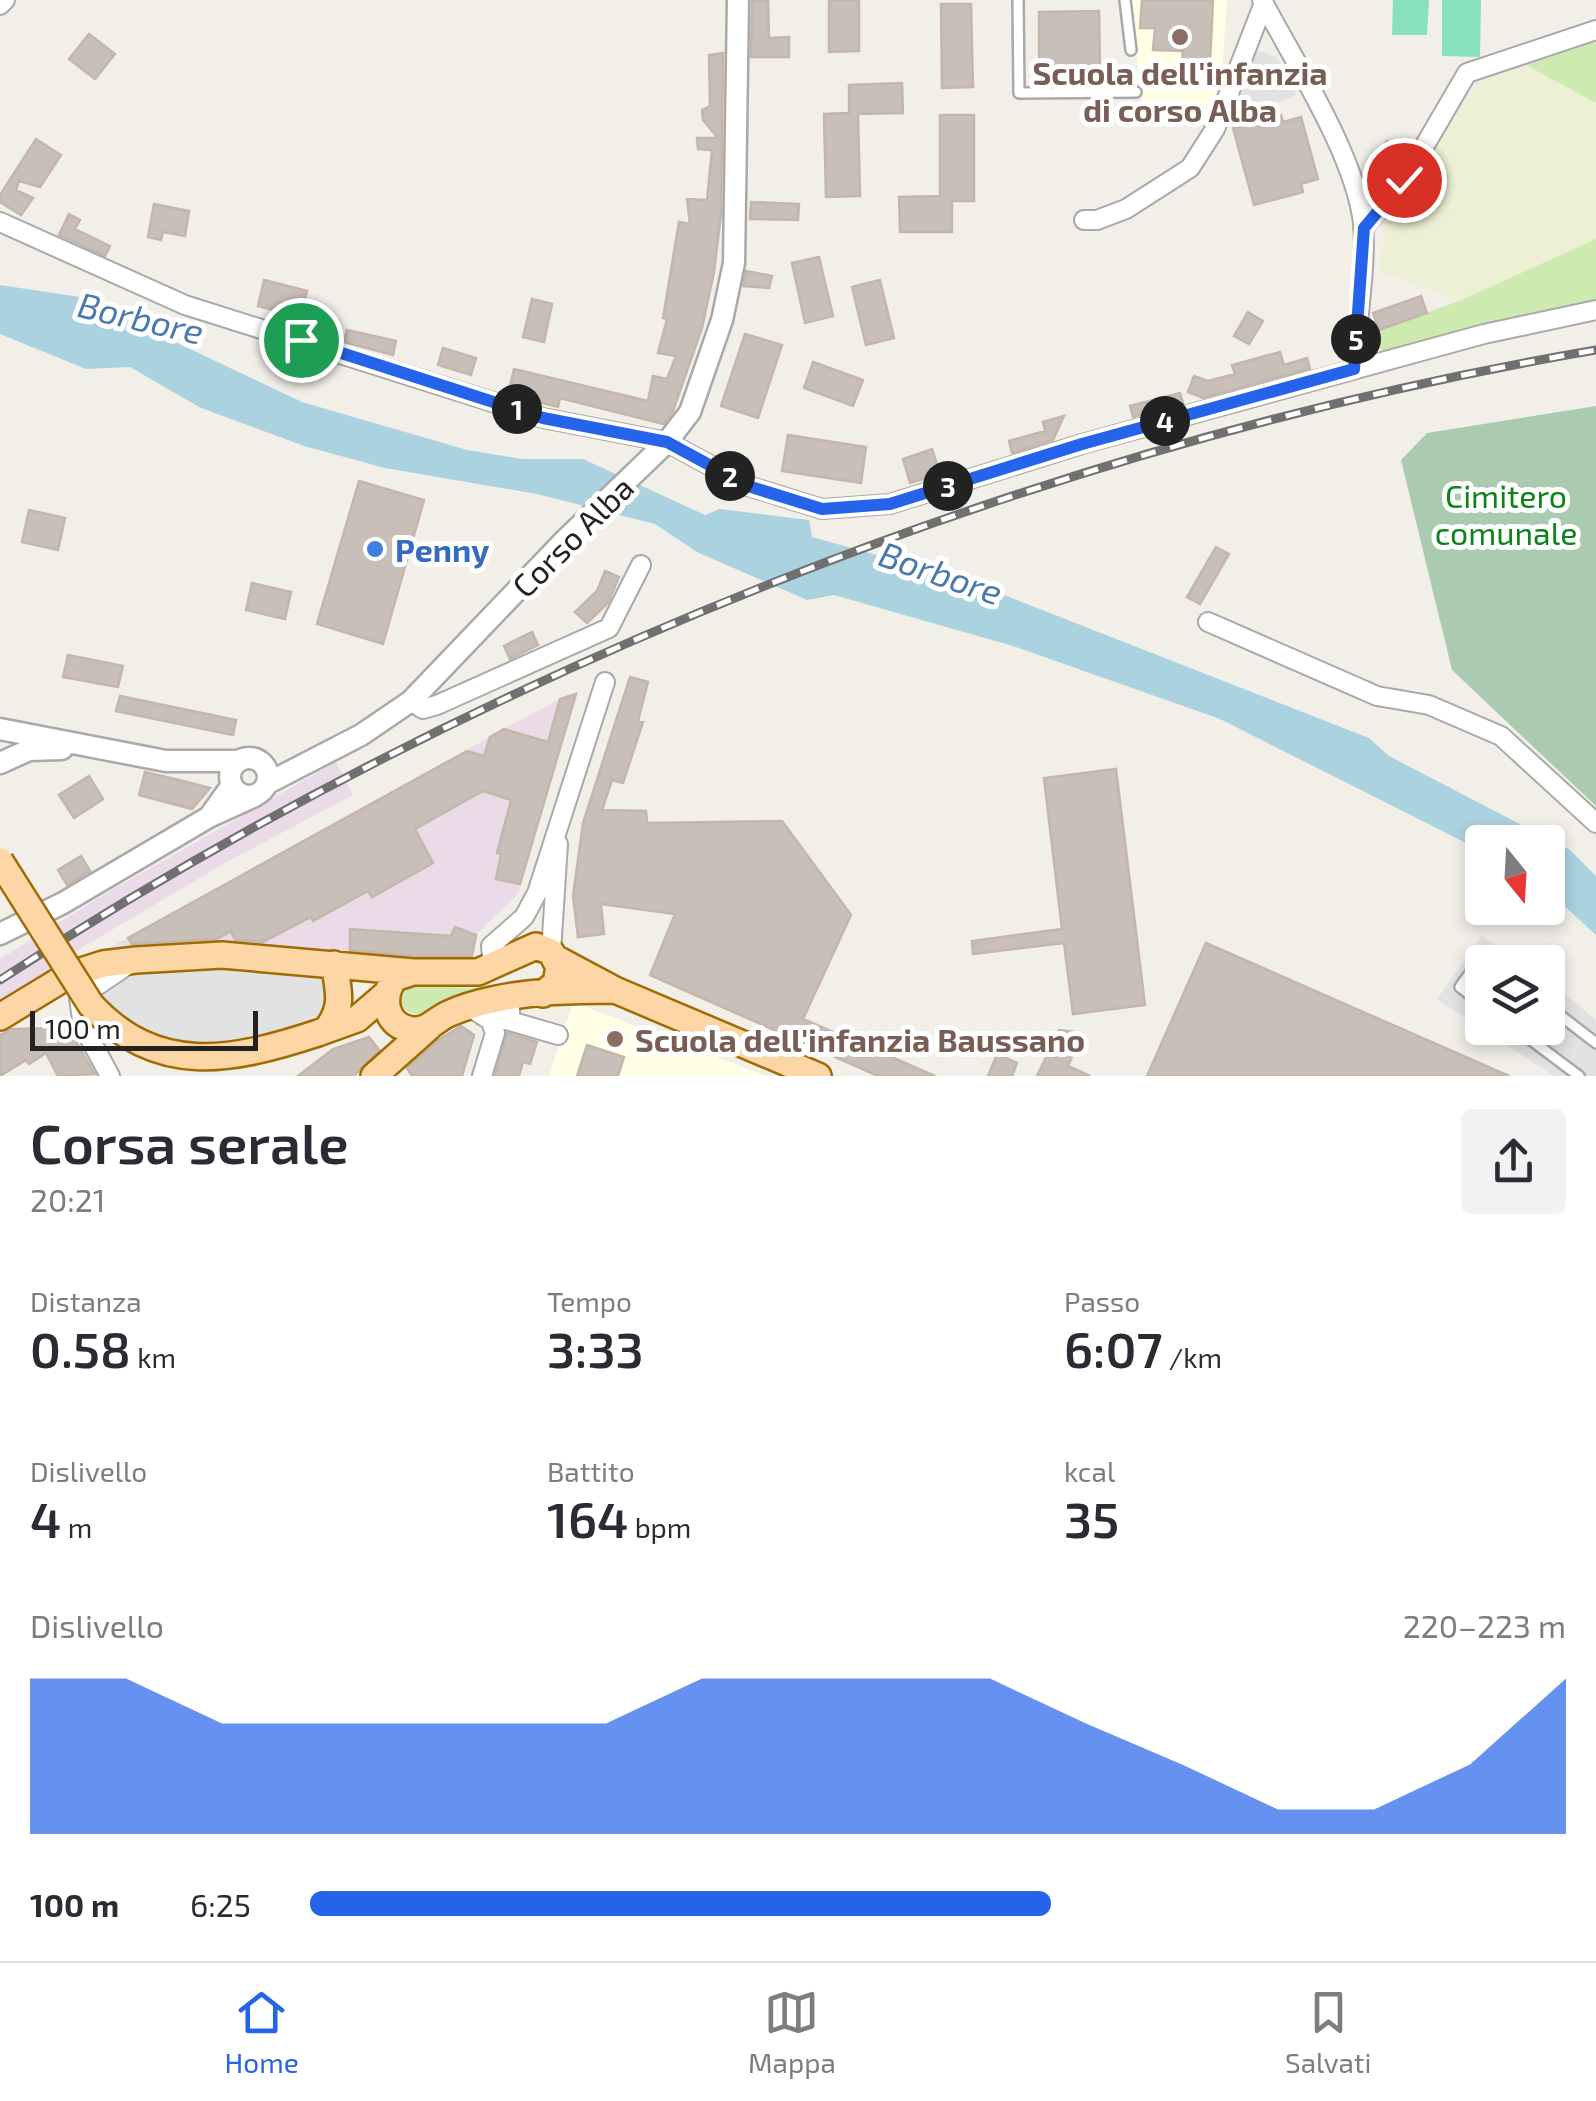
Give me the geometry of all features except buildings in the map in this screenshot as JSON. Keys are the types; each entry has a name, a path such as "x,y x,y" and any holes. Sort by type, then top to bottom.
{"main road":[{"path":"0,861 91,1005 107,1025 138,1048 180,1062 205,1064 258,1053 358,1019 377,1019 409,1029 428,1027"},
{"path":"0,1017 70,976 102,964 222,955 458,974 493,966 512,942 536,946 615,990 818,1076"},
{"path":"374,1076 428,1027 449,1014 510,1009 543,994 559,975 554,955"},
{"path":"322,1031 336,1017 340,999 334,964"},
{"path":"358,1019 386,994 395,978 413,972"},
{"path":"543,994 615,990"},
{"path":"386,994 388,1012 398,1024"}],"street":[{"name":"Corso Alba","path":"0,934 63,904 209,817 388,719 411,701 687,419 722,320 734,263 738,0"},
{"path":"1263,1 1344,158 1358,195 1364,228 1354,369"},
{"path":"1084,220 1097,220 1126,208 1190,168 1215,130 1263,1"},
{"path":"1364,228 1404,180 1468,72 1596,30"},
{"path":"0,222 185,305 543,418 667,442 748,486 822,509 890,504 1082,444 1354,369 1484,334 1596,310"},
{"name":"Corso Alba","path":"411,701 423,709 436,705 610,628 641,565"},
{"path":"1208,622 1377,696 1429,706 1501,736 1596,823"},
{"path":"512,942 532,905 605,682"},
{"path":"0,730 176,762 239,762 250,758 268,772 261,789 244,796 231,783 176,762"},
{"path":"0,763 29,750 90,748"},
{"name":"Corso Alba","path":"260,762 317,757"},
{"path":"209,817 231,783 232,770 239,762"},
{"path":"554,955 557,829"},
{"path":"110,1076 83,1026 79,998 136,960"},
{"path":"510,1009 558,1036"},
{"path":"476,1012 490,1020 495,1033 482,1076"}],"lane":[{"path":"1018,0 1018,93 1136,92"},
{"path":"1125,0 1131,50"},
{"path":"1565,1019 1596,1043"},
{"path":"1537,1045 1579,1076"}],"shaded area":[{"name":"Scuola dell'infanzia di corso Alba","path":"1130,0 1227,0 1222,74 1209,120 1144,118"},
{"path":"1260,51 1276,57 1297,95 1232,117 1248,58"},
{"path":"1524,64 1596,103 1596,239 1459,301 1380,272 1386,220 1476,83"},
{"path":"575,696 518,894 476,935 471,963 260,944 109,948 504,729 560,699"},
{"path":"336,762 353,795 225,863 83,947 0,1003 0,959"},
{"path":"1482,936 1496,945 1476,945"},
{"path":"1465,960 1465,1017 1437,999"},
{"path":"221,966 324,976 324,1016 223,1046 158,1041 130,1025 108,1039 84,1001 136,969"},
{"path":"1565,994 1596,1020 1596,1076 1554,1076 1507,1045 1565,1045"},
{"name":"Scuola dell'infanzia Baussano","path":"573,1002 766,1076 549,1076"}],"green space":[{"path":"1393,0 1429,0 1427,35 1392,35"},
{"path":"1442,0 1481,0 1480,57 1442,56"},
{"path":"1596,39 1596,103 1524,64"},
{"path":"1596,239 1596,303 1392,353 1383,351 1373,341 1373,334 1379,330 1459,301"},
{"name":"Cimitero comunale","path":"1596,406 1596,806 1452,670 1401,460 1427,433"},
{"path":"406,988 481,988 418,1014 405,1011 400,1000"}],"water":[{"path":"0,285 80,297 302,402 467,450 522,459 583,459 705,515 720,509 809,520 812,537 963,579 1369,738 1389,756 1522,825 1465,825 1465,842 1220,719 1013,646 834,595 807,600 697,552 655,524 537,494 385,468 304,446 201,408 130,367 86,369 0,334"},
{"path":"1565,847 1596,876 1596,935 1565,907"}],"railway":[{"path":"0,980 181,869 370,765 566,671 767,585 972,510 1179,445 1388,391 1596,350"}],"place":[{"name":"Scuola dell'infanzia di corso Alba","path":"1180,37"},
{"name":"Penny","path":"375,549"},
{"name":"Scuola dell'infanzia Baussano","path":"615,1039"}],"route":[{"path":"301,340 543,418 667,442 748,486 822,509 890,504 1082,444 1354,369 1364,228 1404,180"}],"water label":[{"name":"Borbore","path":"141,317"},
{"name":"Borbore","path":"941,572"}]}
